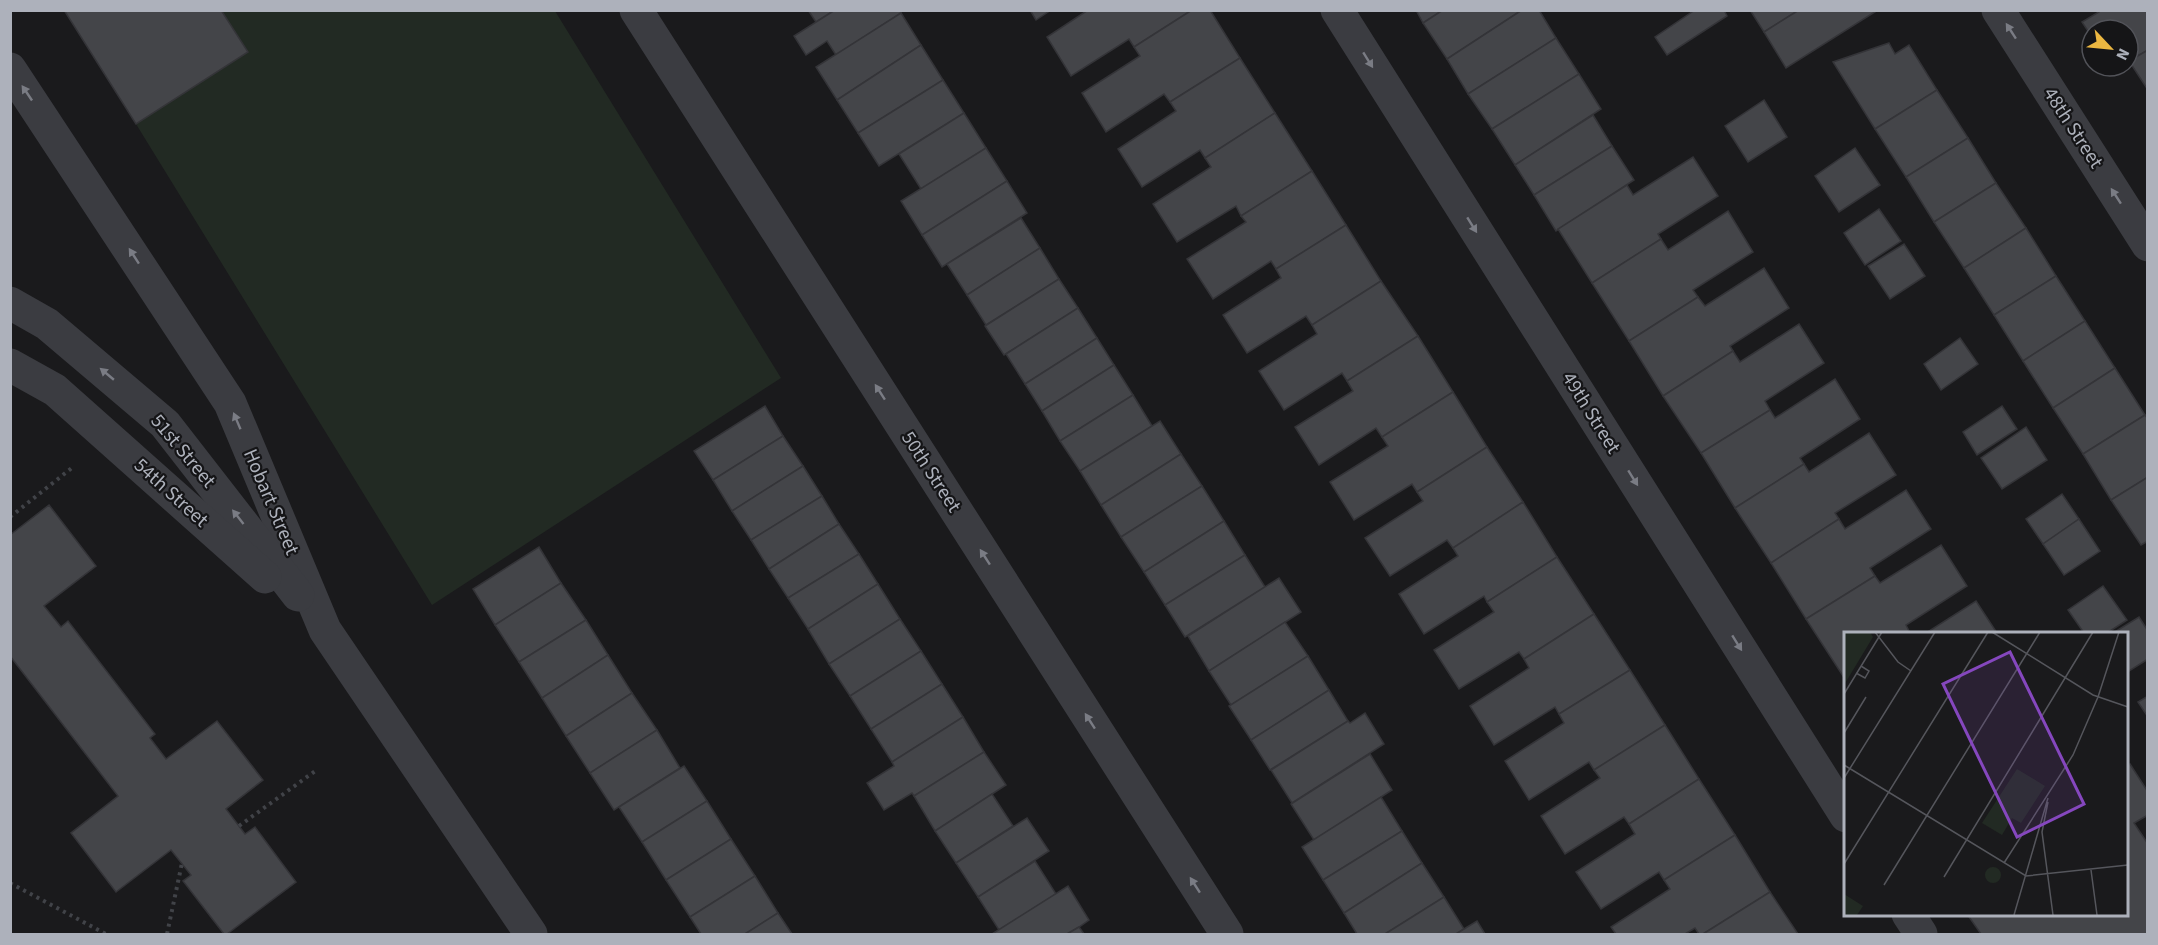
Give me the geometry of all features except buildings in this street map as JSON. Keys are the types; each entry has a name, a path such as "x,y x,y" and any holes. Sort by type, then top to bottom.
{"street":[{"name":"50th Street","path":"636,10 1227,934"},
{"name":"49th Street","path":"1337,10 1844,813"},
{"name":"48th Street","path":"1998,10 2148,245"},
{"name":"Hobart Street","path":"10,69 230,403 325,630 531,934"},
{"name":"51st Street","path":"10,303 47,324 165,424 325,630"},
{"name":"54th Street","path":"10,365 54,390 325,630"},
{"path":"1909,915 1921,934"}],"path":[{"path":"10,517 73,467"},
{"path":"239,826 318,769"},
{"path":"167,934 182,863"},
{"path":"10,883 106,934"}],"shaded area":[{"path":"221,11 555,11 781,378 432,605 136,124"}]}
